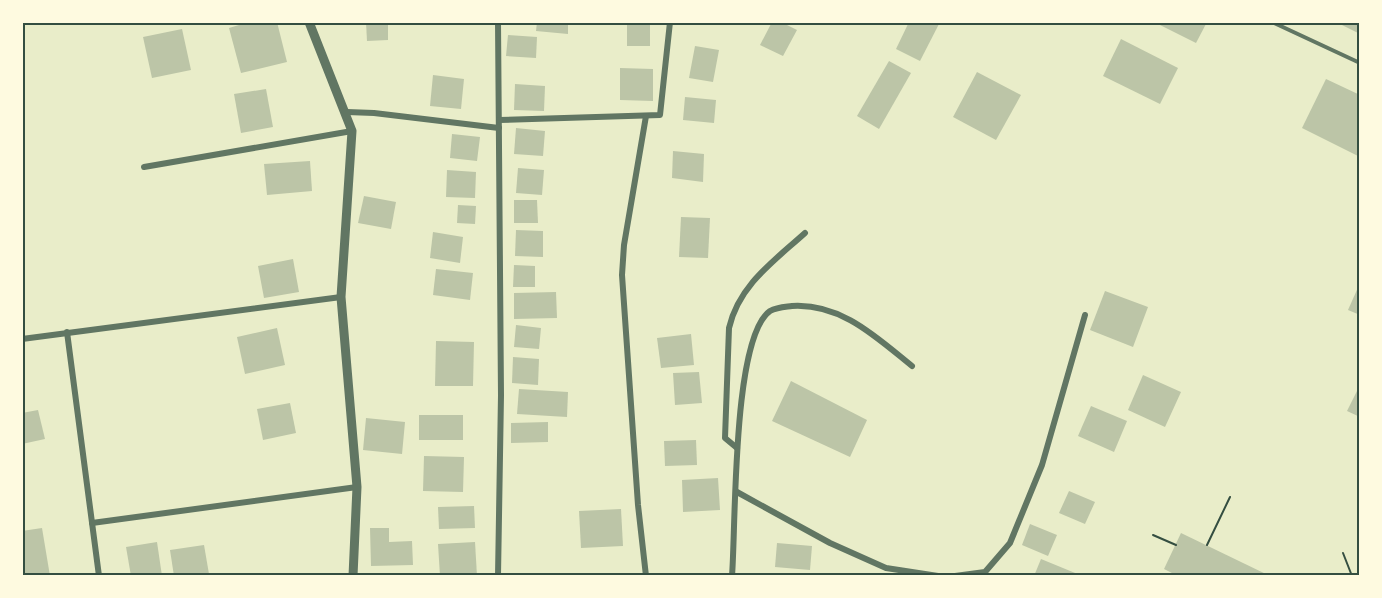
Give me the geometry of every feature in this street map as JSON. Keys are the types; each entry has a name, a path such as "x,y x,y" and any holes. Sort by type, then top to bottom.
{"street":[{"path":"309,22 311,34 347,112 352,130 341,297 357,487 353,576"},
{"path":"498,22 501,395 497,505 498,576"},
{"path":"499,120 660,115 670,22"},
{"path":"347,112 374,113 499,128"},
{"path":"646,116 624,245 622,275 636,482 646,576"},
{"path":"144,167 352,130"},
{"path":"737,448 725,438 729,328 733,313 743,291 805,233"},
{"path":"22,339 341,297"},
{"path":"732,576 737,448 750,347 756,331 769,312 779,307 800,306 821,308 842,315 863,327 912,366"},
{"path":"956,576 985,572 1010,543 1042,465 1085,315"},
{"path":"67,332 99,576"},
{"path":"92,523 357,487"},
{"path":"737,492 830,543 886,568 938,576"}],"lane":[{"path":"1272,22 1359,63"}],"path":[{"path":"1207,545 1230,497"},
{"path":"1153,535 1176,545"},
{"path":"1343,553 1352,576"}],"building":[{"path":"249,22 277,22 287,62 241,73 229,28"},
{"path":"366,22 388,22 388,40 367,41"},
{"path":"537,22 568,22 568,34 536,31"},
{"path":"650,22 650,46 627,46 627,23"},
{"path":"772,22 781,22 797,30 783,56 760,45"},
{"path":"909,22 940,22 920,61 896,49"},
{"path":"1154,22 1207,22 1196,43"},
{"path":"1336,22 1360,22 1360,34"},
{"path":"182,29 191,70 152,78 143,37"},
{"path":"508,35 537,37 536,58 506,56"},
{"path":"1121,39 1178,68 1160,104 1103,76"},
{"path":"695,46 719,50 713,82 689,78"},
{"path":"889,61 911,73 879,129 857,116"},
{"path":"620,68 653,69 653,101 620,100"},
{"path":"977,72 1021,95 996,140 953,117"},
{"path":"433,75 464,79 461,109 430,106"},
{"path":"1326,79 1360,95 1360,157 1302,128"},
{"path":"515,84 545,86 544,111 514,110"},
{"path":"266,89 273,127 241,133 234,94"},
{"path":"685,97 716,100 714,123 683,120"},
{"path":"516,128 545,131 543,156 514,154"},
{"path":"452,134 480,137 477,161 450,158"},
{"path":"673,151 704,154 703,182 672,178"},
{"path":"310,161 312,191 267,195 264,164"},
{"path":"518,168 544,170 542,195 516,193"},
{"path":"447,170 476,172 475,198 446,197"},
{"path":"364,196 396,202 391,229 358,223"},
{"path":"514,200 537,200 538,223 514,223"},
{"path":"458,205 476,206 475,224 457,223"},
{"path":"681,217 710,218 708,258 679,257"},
{"path":"516,230 543,231 543,257 515,256"},
{"path":"433,232 463,237 460,263 430,258"},
{"path":"293,259 299,292 264,298 258,266"},
{"path":"514,265 535,266 535,287 513,287"},
{"path":"436,269 473,273 470,300 433,295"},
{"path":"1360,283 1360,315 1348,310"},
{"path":"1105,291 1148,307 1133,347 1090,330"},
{"path":"556,292 557,318 514,319 514,293"},
{"path":"516,325 541,328 539,349 514,347"},
{"path":"277,328 285,365 245,374 237,337"},
{"path":"691,334 694,365 661,368 657,338"},
{"path":"436,341 474,342 473,386 435,386"},
{"path":"513,357 539,359 538,385 512,383"},
{"path":"699,372 702,403 675,405 673,373"},
{"path":"1143,375 1181,392 1165,427 1128,410"},
{"path":"791,381 867,420 850,457 772,421"},
{"path":"1360,385 1360,417 1347,411"},
{"path":"519,389 568,392 567,417 517,414"},
{"path":"290,403 296,433 263,440 257,409"},
{"path":"1091,406 1127,421 1114,452 1078,436"},
{"path":"38,410 45,439 22,444 22,413"},
{"path":"419,415 463,415 463,440 419,440"},
{"path":"366,418 405,422 402,454 363,450"},
{"path":"548,422 548,442 511,443 511,423"},
{"path":"696,440 697,465 665,466 664,441"},
{"path":"424,456 464,457 463,492 423,491"},
{"path":"718,478 720,510 683,512 682,480"},
{"path":"1069,491 1095,502 1085,524 1059,513"},
{"path":"474,506 475,528 439,529 438,507"},
{"path":"621,509 623,546 581,548 579,511"},
{"path":"1030,524 1057,535 1048,556 1022,545"},
{"path":"42,528 50,576 22,576 22,531"},
{"path":"370,528 389,528 389,542 412,541 413,565 371,566"},
{"path":"1181,533 1270,576 1178,576 1164,569"},
{"path":"157,542 162,576 131,576 126,547"},
{"path":"475,542 477,576 440,576 438,544"},
{"path":"777,543 812,546 810,570 775,567"},
{"path":"204,545 209,574 174,576 170,550"},
{"path":"1041,559 1080,575 1080,576 1034,576"}]}
